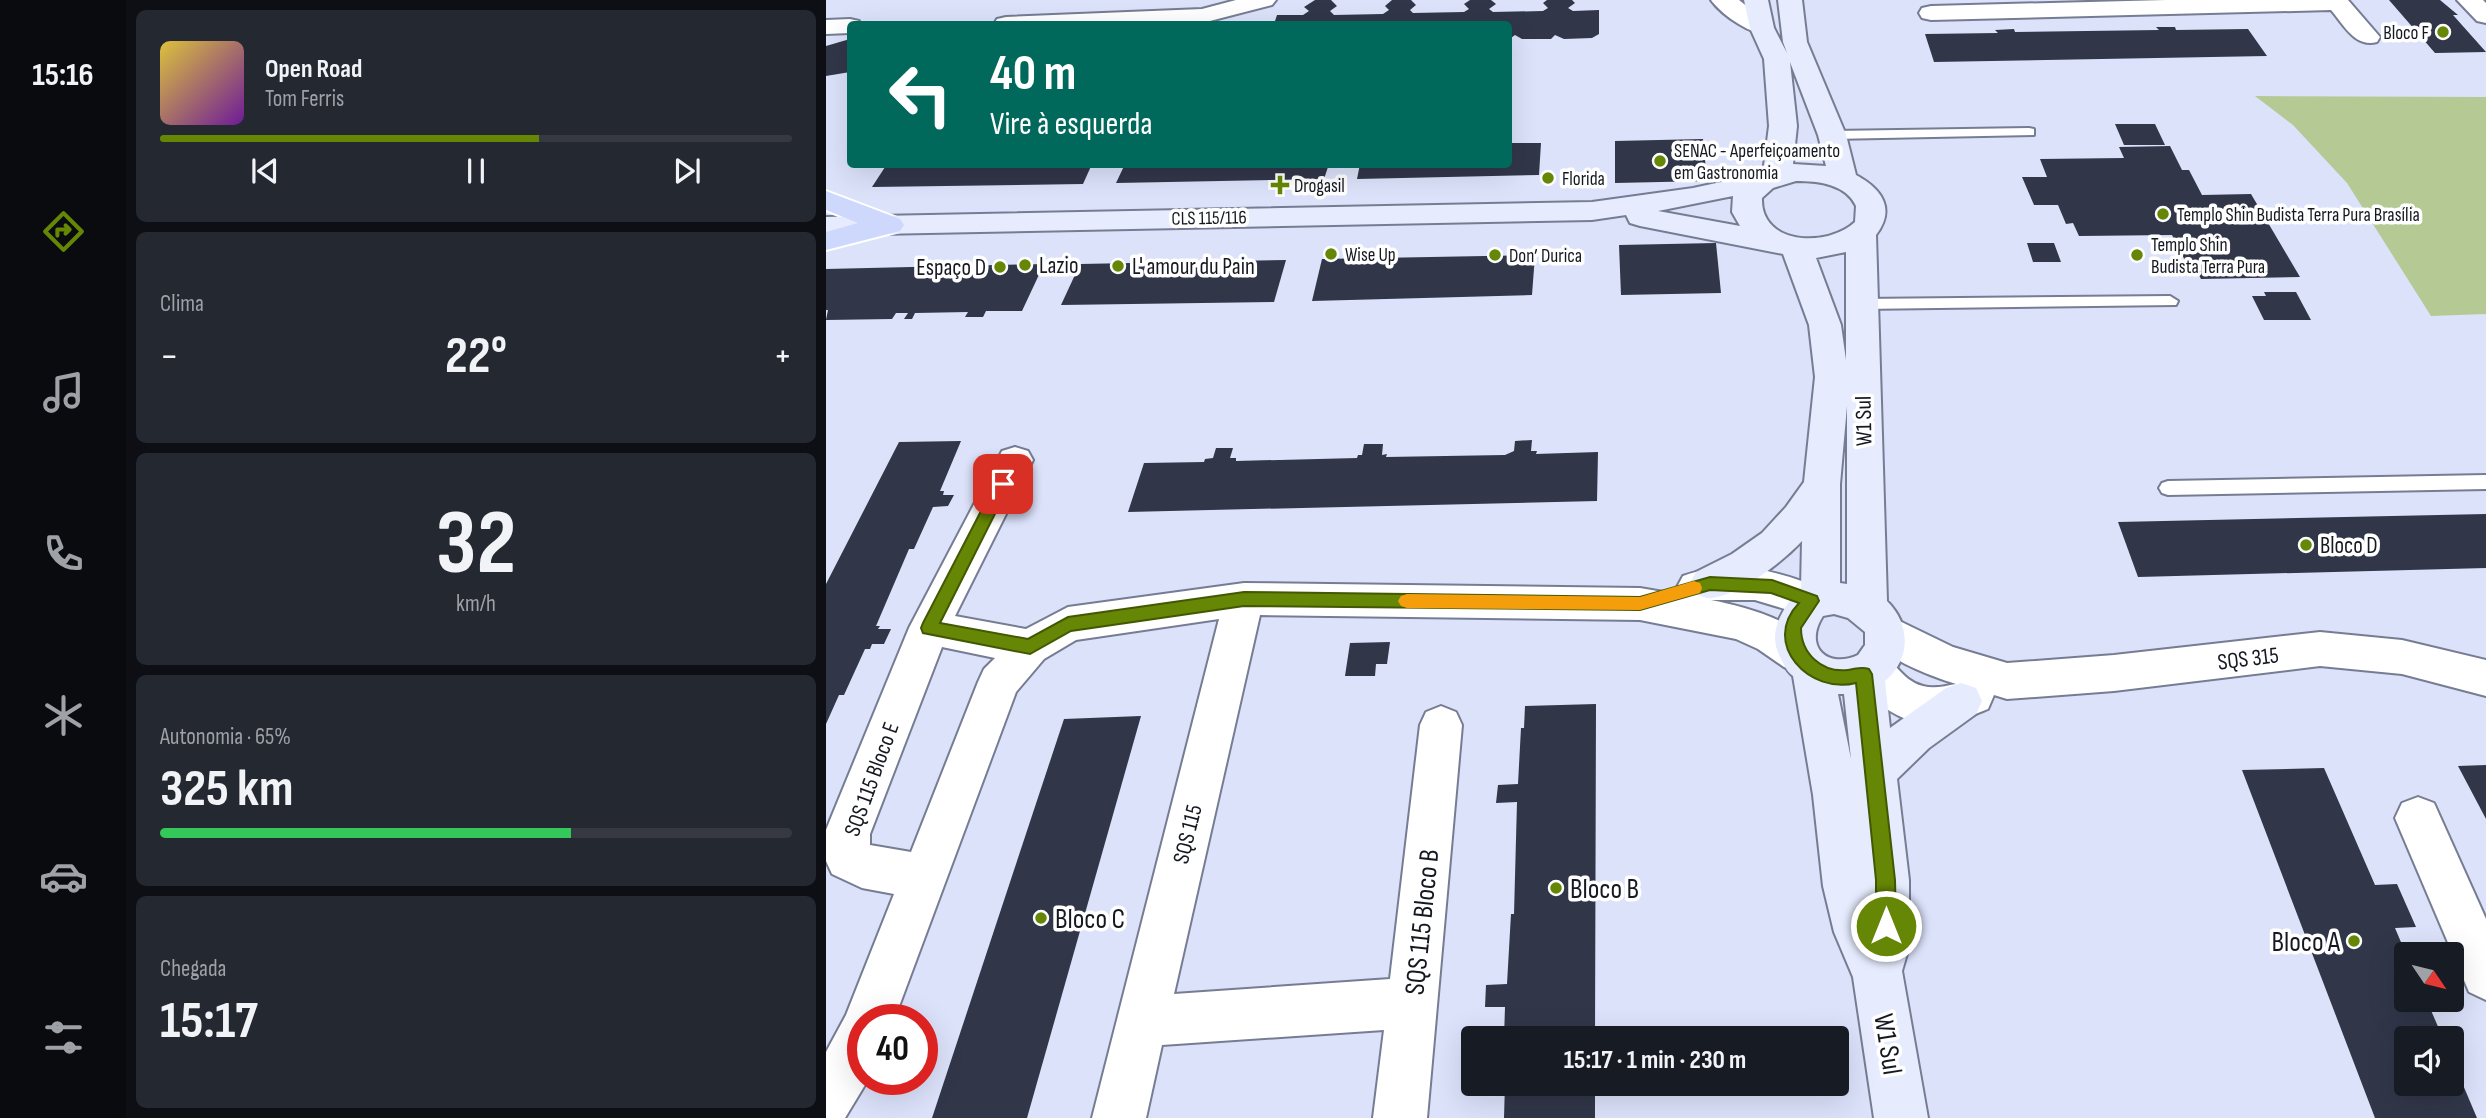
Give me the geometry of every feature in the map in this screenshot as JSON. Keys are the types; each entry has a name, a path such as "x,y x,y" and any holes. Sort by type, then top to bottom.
{"main road":[{"path":"826,200 889,225"},
{"path":"826,241 889,225"}],"street":[{"path":"1080,21 1093,0"},
{"path":"1114,21 1202,16 1238,9 1264,0"},
{"path":"1723,0 1762,28"},
{"path":"1756,0 1762,28 1777,59 1781,93 1783,126 1770,178"},
{"path":"1790,0 1794,42 1832,135 1843,179"},
{"path":"2469,0 2486,16"},
{"path":"1931,13 2336,2 2368,37"},
{"path":"826,27 847,26"},
{"path":"1810,172 1843,179 1861,190 1871,205 1871,221 1861,234 1843,244 1821,249 1788,246 1761,234 1748,221 1744,206 1750,192 1770,178 1810,172"},
{"name":"CLS 115/116","path":"826,226 1592,211 1693,197 1770,178"},
{"name":"CLS 115/116","path":"1592,211 1709,228 1788,246"},
{"name":"W1 Sul","path":"1861,234 1872,645 1872,774 1886,880 1885,947 1877,971"},
{"name":"W1 Sul","path":"1788,246 1825,325 1832,377 1815,600"},
{"path":"1015,460 929,628 1030,647"},
{"path":"1640,604 1710,583 1743,569 1766,554 1804,514 1822,484"},
{"path":"875,1004 999,682 1030,647 1068,624 1244,599 1640,604 1715,617 1744,625 1772,637 1829,676 1846,678 1872,645 1851,600 1815,600 1750,583 1710,583"},
{"name":"SQS 115","path":"1119,1118 1244,599"},
{"path":"1805,662 1793,641 1793,628 1798,615 1815,600"},
{"name":"SQS 115 Bloco E","path":"924,877 862,866 848,858 847,834 929,628"},
{"name":"SQS 315","path":"1872,645 2007,681"},
{"name":"SQS 315","path":"1872,645 1886,687 1903,700 1923,706 1961,701 2007,681 2115,673 2320,649 2402,657 2486,678"},
{"name":"W1 Sul","path":"1805,662 1846,881 1865,954 1877,971 1901,1118"},
{"path":"1872,774 1914,734 1961,701"},
{"name":"SQS 115 Bloco B","path":"1400,1118 1441,725"},
{"path":"2418,818 2486,975"},
{"path":"1142,1021 1413,1003"},
{"path":"826,1099 847,1067"}],"lane":[{"path":"1832,135 2029,132"},
{"path":"1861,304 2170,301"},
{"path":"2168,488 2486,482"}],"green space":[{"path":"2255,96 2486,97 2486,314 2431,316 2347,183 2293,125"}],"building":[{"path":"1315,0 1331,0 1337,6 1330,11 1334,15 1383,14 1389,10 1385,6 1392,0 1411,0 1416,5 1410,10 1413,13 1464,12 1469,9 1464,4 1470,0 1491,0 1496,4 1489,9 1493,12 1543,11 1548,8 1543,3 1547,0 1572,0 1575,3 1568,8 1573,11 1599,10 1599,34 1592,38 1564,39 1555,35 1551,39 1522,39 1515,35 1512,37 1512,21 1275,21 1277,15 1303,15 1309,11 1304,7"},
{"name":"Bloco F","path":"2389,0 2440,0 2458,15 2453,15 2486,52 2435,53"},
{"path":"2156,27 2175,27 2176,30 2248,29 2267,56 1934,62 1925,34 1998,33 1995,30 2014,29 2015,32 2159,30"},
{"path":"847,40 847,72 826,76 826,46"},
{"path":"2115,124 2155,124 2165,145 2124,145"},
{"name":"SENAC - Aperfeiçoamento em Gastronomia","path":"1703,139 1707,181 1615,183 1615,141"},
{"path":"1512,143 1541,143 1539,175 1357,179 1359,168 1512,168"},
{"name":"Templo Shin Budista Terra Pura Brasília","path":"2170,146 2182,170 2189,170 2202,195 2251,194 2300,277 2201,279 2199,275 2193,276 2172,235 2079,236 2073,223 2066,224 2058,205 2034,205 2022,177 2047,177 2040,159 2124,158 2119,147"},
{"path":"884,168 1090,168 1083,184 872,187"},
{"path":"1123,168 1328,168 1324,179 1116,183"},
{"path":"1716,243 1721,293 1621,295 1619,245"},
{"path":"2027,243 2054,243 2061,262 2033,262"},
{"path":"1535,255 1532,295 1312,301 1322,259"},
{"path":"1286,260 1274,302 1061,305 1080,264"},
{"path":"1044,264 1022,311 986,311 983,317 965,317 968,312 915,313 912,319 904,319 908,313 896,313 892,319 826,320 826,269"},
{"path":"2264,292 2296,292 2311,320 2264,320 2252,296 2266,296"},
{"path":"1532,440 1531,451 1537,451 1536,454 1598,452 1597,501 1128,512 1144,463 1204,462 1205,459 1213,458 1216,448 1233,448 1230,458 1236,458 1236,461 1357,458 1362,455 1364,444 1383,444 1382,455 1387,454 1386,457 1505,455 1514,451 1515,441"},
{"path":"961,441 940,491 944,491 943,495 954,495 948,506 933,507 914,549 909,549 876,626 880,626 878,629 891,629 884,644 872,644 870,649 865,649 844,695 839,695 826,724 826,584 899,442"},
{"name":"Bloco D","path":"2486,514 2486,568 2138,577 2118,522"},
{"path":"1390,642 1387,664 1376,664 1375,676 1345,676 1350,643"},
{"name":"Bloco B","path":"1596,704 1595,1026 1504,1026 1505,1007 1485,1007 1486,985 1507,984 1511,914 1514,914 1517,802 1496,803 1498,785 1518,784 1525,706"},
{"name":"Bloco C","path":"1141,716 1027,1118 932,1118 1064,719"},
{"path":"2486,765 2486,819 2458,766"},
{"name":"Bloco A","path":"2324,768 2375,885 2397,884 2416,927 2395,928 2401,942 2394,942 2394,1012 2432,1012 2438,1026 2394,1026 2394,1096 2464,1096 2464,1087 2477,1118 2375,1118 2242,770"},
{"path":"1505,1096 1595,1096 1595,1118 1504,1118"}],"slow traffic":[{"path":"1407,601 1640,604 1694,588"}],"place":[{"name":"Bloco F","path":"2443,32"},
{"name":"SENAC - Aperfeiçoamento em Gastronomia","path":"1660,161"},
{"name":"Florida","path":"1548,178"},
{"name":"Drogasil","path":"1280,185"},
{"name":"Templo Shin Budista Terra Pura Brasília","path":"2163,214"},
{"name":"Wise Up","path":"1331,254"},
{"name":"Don’ Durica","path":"1495,255"},
{"name":"Templo Shin Budista Terra Pura","path":"2137,255"},
{"name":"Lazio","path":"1025,265"},
{"name":"L' amour du Pain","path":"1118,266"},
{"name":"Espaço D","path":"1000,267"},
{"name":"Bloco D","path":"2306,545"},
{"name":"Bloco B","path":"1556,888"},
{"name":"Bloco C","path":"1041,918"},
{"name":"Bloco A","path":"2354,941"}],"route":[{"path":"1003,484 929,628 1030,647 1068,624 1244,599 1640,604 1710,583 1750,583 1793,593 1811,601 1798,615 1793,628 1793,641 1798,655 1812,668 1829,676 1846,678 1863,674 1872,774 1886,880 1886,926"}]}
